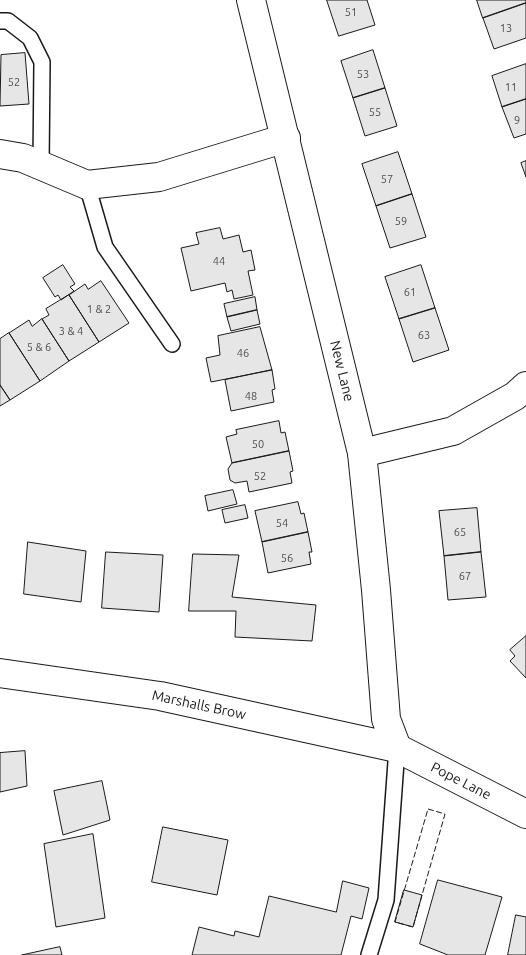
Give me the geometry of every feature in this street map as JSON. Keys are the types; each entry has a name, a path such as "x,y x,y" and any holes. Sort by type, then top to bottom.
{"street":[{"name":"New Lane","path":"251,0 362,453 376,590 386,719 397,748"},
{"path":"0,154 23,158 87,185 159,177 286,138"},
{"path":"362,453 453,431 515,396 526,386"},
{"name":"Marshalls Brow","path":"0,673 160,696 397,748"},
{"name":"Pope Lane","path":"397,748 526,814"}],"lane":[{"path":"0,21 8,21 30,38 42,62 41,165"},
{"path":"87,185 105,247 172,344"},
{"path":"369,955 386,900 397,748"}],"building":[{"path":"327,0 367,0 375,25 339,36"},
{"path":"477,0 526,0 526,3 483,18"},
{"path":"526,3 526,38 494,49 483,18"},
{"path":"373,50 385,88 353,98 341,61"},
{"path":"25,53 29,104 0,106 1,55"},
{"path":"526,64 526,99 502,107 492,76"},
{"path":"385,88 397,126 365,136 353,98"},
{"path":"526,99 526,134 514,138 502,107"},
{"path":"398,152 412,194 376,206 362,164"},
{"path":"526,161 526,177 521,163"},
{"path":"412,194 426,237 390,248 376,206"},
{"path":"220,228 223,239 239,235 243,252 251,250 255,270 248,271 253,295 234,299 232,290 227,292 225,283 191,291 181,248 199,244 196,233"},
{"path":"63,265 75,284 70,287 74,291 61,300 58,295 55,297 43,278"},
{"path":"421,265 435,308 399,319 385,277"},
{"path":"101,281 129,323 99,342 69,295 85,284 88,289"},
{"path":"69,295 99,342 69,361 42,319 49,315 46,309"},
{"path":"255,297 257,310 227,317 224,304"},
{"path":"435,308 449,350 413,362 399,319"},
{"path":"257,310 260,324 231,331 227,317"},
{"path":"42,319 69,361 40,381 9,333 29,320 32,326"},
{"path":"260,327 272,370 211,382 206,358 220,355 218,336"},
{"path":"9,333 40,381 10,400 0,385 0,339"},
{"path":"272,370 275,389 272,390 274,402 231,411 225,380"},
{"path":"0,385 10,400 0,406"},
{"path":"279,421 281,433 285,432 289,451 232,463 226,437 237,434 236,430"},
{"path":"289,451 293,471 290,472 292,483 249,492 247,481 235,483 230,480 228,469 232,463"},
{"path":"233,490 237,504 208,511 205,496"},
{"path":"298,502 301,514 304,513 308,532 262,542 255,511"},
{"path":"245,505 248,518 225,523 222,510"},
{"path":"477,508 481,552 444,556 439,511"},
{"path":"308,532 312,552 309,552 311,564 268,573 262,542"},
{"path":"28,542 86,551 81,602 24,594"},
{"path":"106,552 163,555 159,612 102,608"},
{"path":"481,552 486,597 448,600 444,556"},
{"path":"193,554 239,555 232,597 316,605 312,641 235,637 236,611 189,611"},
{"path":"526,636 526,678 510,661 515,656 510,650"},
{"path":"25,751 27,786 0,792 0,753"},
{"path":"102,781 110,820 63,835 54,791"},
{"path":"163,827 228,840 217,895 152,882"},
{"path":"93,834 105,918 56,927 44,844"},
{"path":"438,880 502,897 485,955 448,955 420,944"},
{"path":"343,881 369,888 362,919 351,916 341,955 192,955 199,927 234,936 235,931 259,937 269,896 336,912"},
{"path":"404,890 422,895 413,927 395,922"},
{"path":"516,915 526,917 526,955 508,955"},
{"path":"60,947 62,955 22,955"}],"fence":[{"path":"428,809 445,814 413,927 395,922 428,809"}]}
